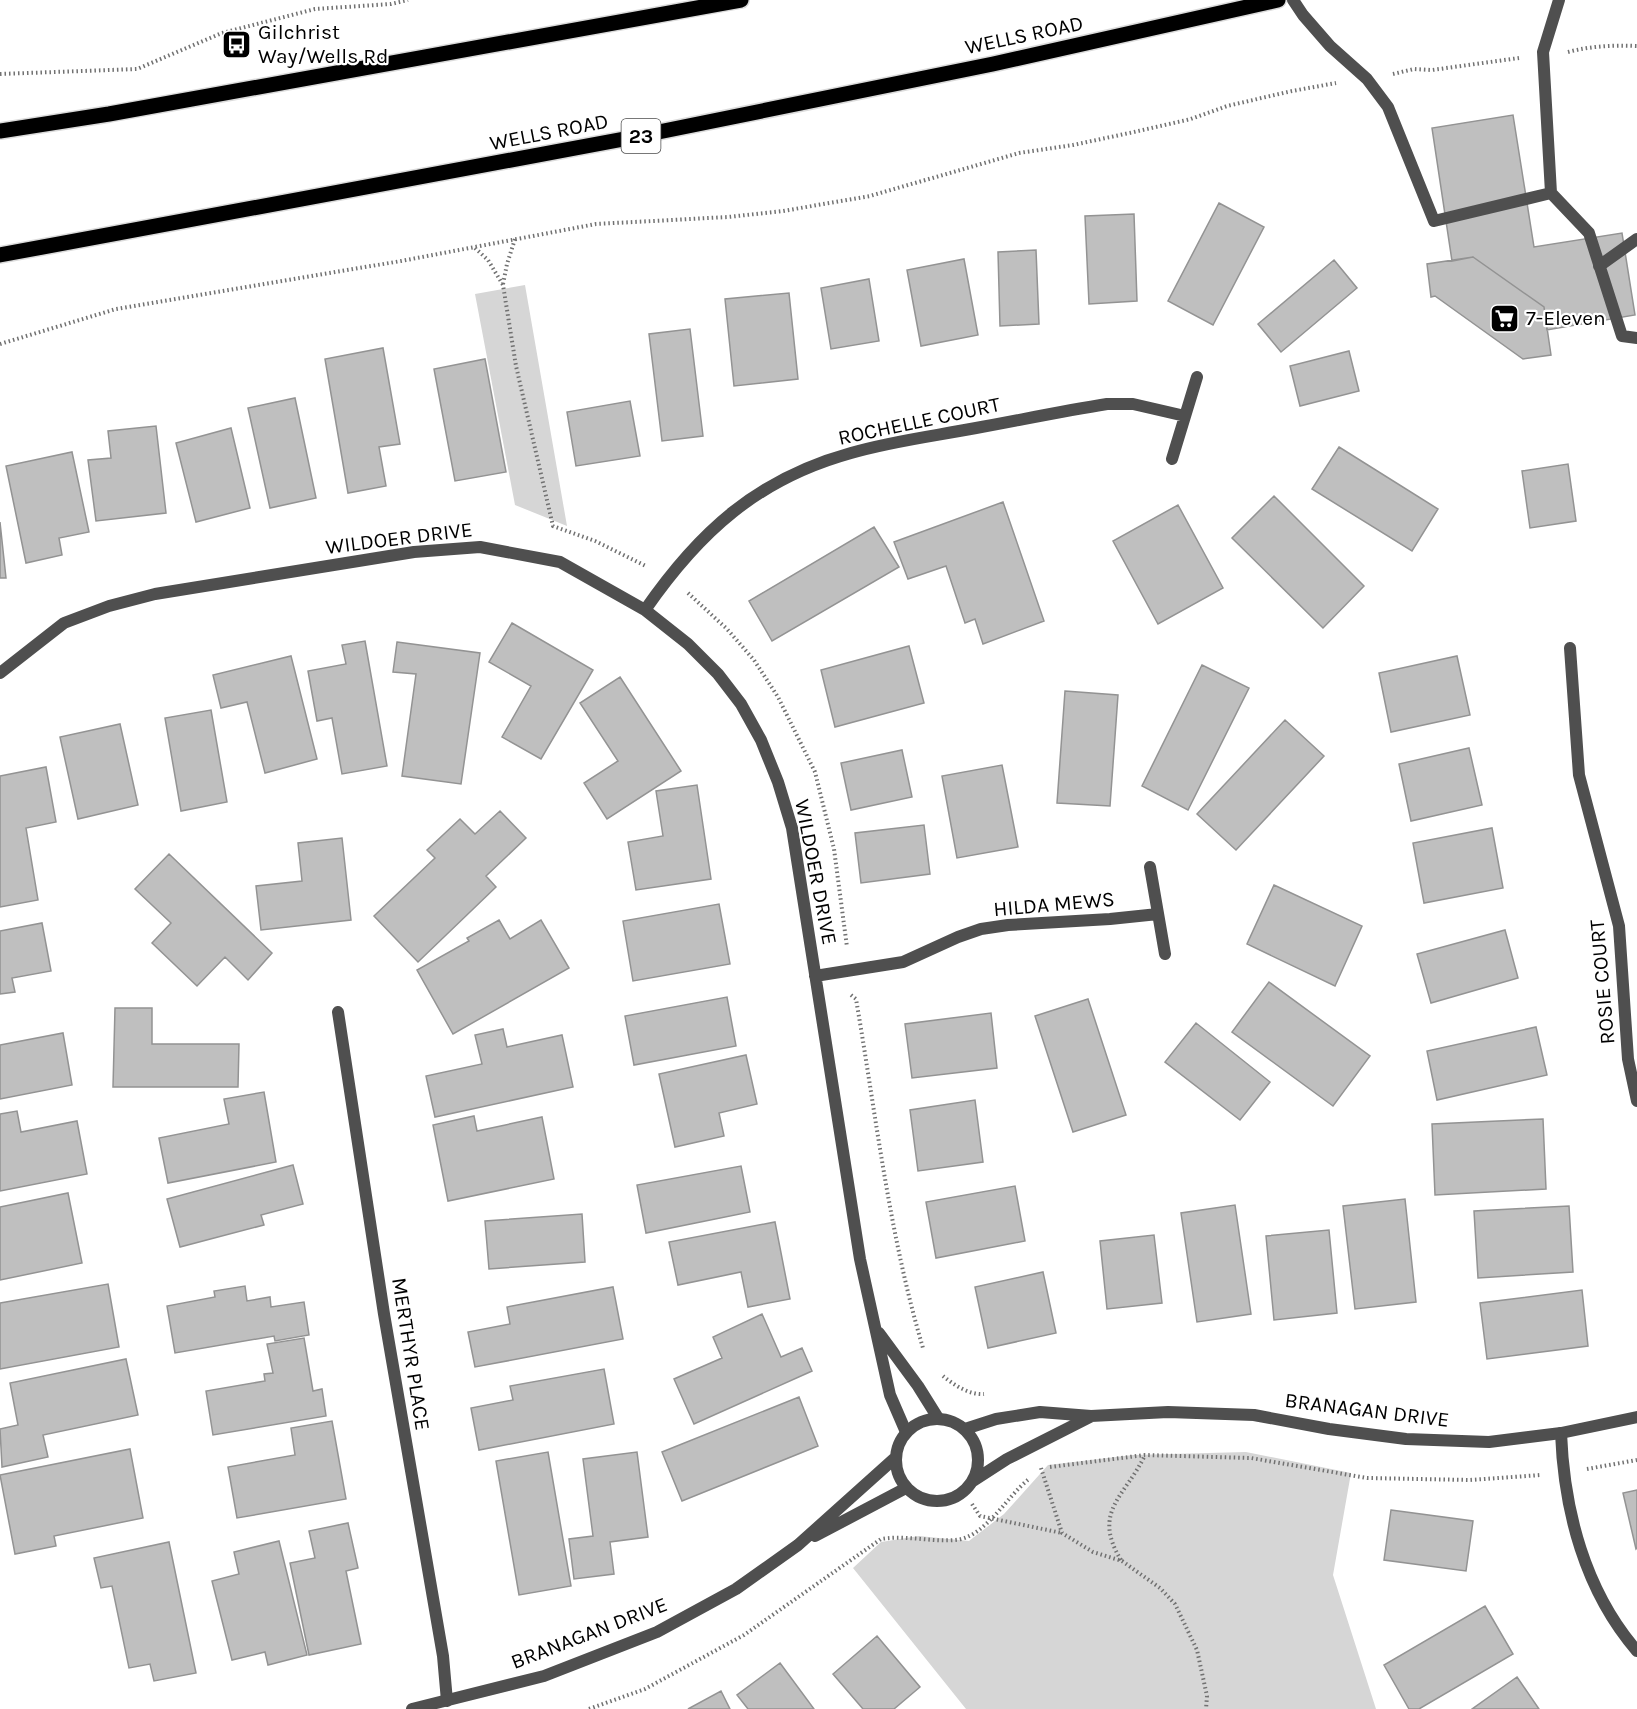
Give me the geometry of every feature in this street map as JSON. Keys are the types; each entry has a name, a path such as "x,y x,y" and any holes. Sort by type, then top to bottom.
{"main road":[{"path":"0,131 109,114 741,0"},
{"name":"WELLS ROAD","path":"0,255 635,137 993,64 1278,0"}],"street":[{"path":"1293,0 1330,46 1367,79 1388,107 1434,221 1551,193"},
{"path":"1559,0 1543,52 1551,193 1589,233 1622,336 1637,338"},
{"path":"1599,266 1637,239"},
{"path":"1172,459 1197,377"},
{"name":"ROCHELLE COURT","path":"645,610 680,562 709,531 759,493 814,465 878,446 1107,404 1132,404 1185,416"},
{"name":"WILDOER DRIVE","path":"0,673 64,623 109,606 155,594 414,552 480,547 560,562 645,610 688,644 718,674 741,704 761,740 778,782 792,828 860,1259 890,1395 906,1432"},
{"name":"ROSIE COURT","path":"1570,648 1579,775 1619,926 1628,1059 1637,1101"},
{"path":"1150,867 1165,954"},
{"name":"HILDA MEWS","path":"815,976 903,962 981,929 1038,922 1158,914"},
{"name":"MERTHYR PLACE","path":"338,1012 384,1314 442,1656 447,1701"},
{"name":"WILDOER DRIVE","path":"876,1330 918,1386 938,1418"},
{"name":"BRANAGAN DRIVE","path":"965,1429 996,1419 1040,1412 1091,1416 1168,1412 1254,1415 1329,1430 1406,1439 1489,1442 1561,1433 1637,1418"},
{"name":"BRANAGAN DRIVE","path":"973,1481 1007,1459 1091,1416"},
{"path":"938,1418 952,1421 965,1429 978,1453 978,1467 973,1481 964,1492 953,1499 934,1501 916,1496 906,1488 896,1468 895,1458 906,1432 916,1424 938,1418"},
{"path":"1561,1433 1562,1473 1572,1523 1579,1544 1604,1604 1625,1638 1637,1651"},
{"name":"BRANAGAN DRIVE","path":"412,1709 544,1676 657,1632 736,1589 798,1545 895,1458"},
{"name":"BRANAGAN DRIVE","path":"798,1545 906,1488"}],"path":[{"path":"0,74 137,69 222,33 315,9 391,4 408,0"},
{"path":"0,344 116,309 475,248 596,224 739,216 870,196 1019,153 1073,145 1134,132 1191,119 1227,106 1292,91 1414,69 1432,70 1543,52 1563,53 1612,45 1637,46"},
{"path":"515,239 503,285 516,366 553,526 595,541 648,567"},
{"path":"475,248 488,260 503,285"},
{"path":"850,995 856,999 891,1209 910,1303 924,1350"},
{"path":"941,1374 966,1391 978,1395 987,1394"},
{"path":"1122,1561 1112,1541 1108,1521 1117,1500 1145,1455"},
{"path":"589,1709 645,1689 744,1635 881,1539 899,1536 958,1540 973,1534 992,1519 1016,1489 1041,1468 1145,1455 1251,1458 1367,1478 1470,1480 1537,1476"},
{"path":"1038,1457 1062,1533"},
{"path":"1584,1470 1637,1460"},
{"path":"964,1492 980,1516 1062,1533 1093,1552 1122,1561 1160,1588 1175,1604 1197,1650 1207,1696 1206,1709"}],"shaded area":[{"path":"525,285 567,526 515,505 475,294"},
{"path":"1246,1452 1351,1473 1333,1575 1376,1709 966,1709 853,1568 881,1542 919,1536 969,1541 1004,1514 1048,1465 1133,1455"}],"building":[{"path":"1513,115 1534,247 1622,233 1635,315 1547,330 1544,307 1473,257 1452,261 1432,128"},
{"path":"1219,203 1264,227 1213,325 1168,301"},
{"path":"1134,214 1137,301 1089,304 1085,216"},
{"path":"1036,250 1039,324 1000,326 998,252"},
{"name":"7-Eleven","path":"1473,257 1544,307 1551,355 1523,359 1435,296 1431,297 1427,264"},
{"path":"964,259 978,335 921,346 907,270"},
{"path":"1334,260 1357,288 1281,352 1258,324"},
{"path":"869,279 879,341 831,349 821,288"},
{"path":"789,293 798,379 734,386 725,299"},
{"path":"690,329 703,436 662,441 649,334"},
{"path":"383,348 400,444 379,447 386,486 348,493 325,359"},
{"path":"1349,351 1359,391 1300,406 1290,366"},
{"path":"485,359 506,472 455,481 434,369"},
{"path":"295,398 316,498 270,508 248,408"},
{"path":"630,401 640,456 576,466 567,412"},
{"path":"156,426 166,513 96,521 88,460 111,458 108,431"},
{"path":"231,428 250,508 196,522 176,443"},
{"path":"1339,447 1438,509 1412,551 1312,489"},
{"path":"72,452 89,532 59,538 62,555 26,563 6,466"},
{"path":"1568,464 1576,521 1530,528 1522,471"},
{"path":"1274,496 1364,586 1323,628 1232,538"},
{"path":"1003,502 1044,621 983,644 975,619 965,623 946,566 908,579 894,542"},
{"path":"1178,505 1223,588 1158,624 1113,541"},
{"path":"0,522 6,578 0,578"},
{"path":"874,527 899,567 772,641 749,601"},
{"path":"512,623 593,670 541,759 502,737 531,686 489,662"},
{"path":"365,641 387,766 342,774 332,718 317,721 308,671 346,664 342,645"},
{"path":"397,642 480,653 461,784 402,776 416,674 393,672"},
{"path":"909,646 924,703 835,727 821,670"},
{"path":"291,656 317,759 265,773 247,702 221,708 213,675"},
{"path":"1457,656 1470,715 1391,732 1379,673"},
{"path":"1202,665 1249,688 1188,810 1142,786"},
{"path":"620,677 681,771 607,819 584,783 618,761 580,703"},
{"path":"1065,691 1118,695 1110,806 1057,803"},
{"path":"211,710 227,802 181,811 165,718"},
{"path":"1285,720 1324,756 1236,850 1197,814"},
{"path":"120,724 138,805 78,819 60,737"},
{"path":"1469,748 1482,805 1411,821 1399,764"},
{"path":"902,750 912,797 851,810 841,763"},
{"path":"1002,765 1018,847 957,858 942,776"},
{"path":"46,767 56,822 26,828 38,900 0,907 0,776"},
{"path":"697,785 711,879 636,890 628,842 663,836 656,791"},
{"path":"500,811 526,838 486,876 496,887 418,962 374,916 435,858 427,850 460,819 475,834"},
{"path":"924,825 930,874 861,883 855,833"},
{"path":"1492,828 1503,888 1424,903 1413,843"},
{"path":"342,838 351,920 261,930 256,886 302,881 298,843"},
{"path":"169,854 272,953 248,980 225,957 197,986 152,943 171,923 135,889"},
{"path":"1274,885 1362,926 1335,986 1247,944"},
{"path":"719,904 730,964 633,981 623,921"},
{"path":"499,920 510,939 541,920 569,968 453,1034 417,970 469,941 467,938"},
{"path":"42,923 51,971 12,978 15,992 0,994 0,931"},
{"path":"1505,930 1518,978 1431,1003 1417,954"},
{"path":"1269,982 1370,1056 1333,1106 1232,1032"},
{"path":"727,997 736,1046 634,1065 625,1016"},
{"path":"1088,999 1126,1115 1073,1132 1035,1016"},
{"path":"115,1008 152,1008 152,1044 239,1044 238,1087 113,1087"},
{"path":"991,1013 997,1068 912,1078 905,1024"},
{"path":"1196,1023 1270,1082 1240,1120 1165,1062"},
{"path":"1536,1027 1547,1075 1437,1100 1427,1051"},
{"path":"503,1029 507,1047 562,1035 573,1087 435,1117 426,1076 482,1064 475,1035"},
{"path":"63,1033 72,1085 0,1099 0,1045"},
{"path":"746,1055 757,1104 719,1113 724,1136 675,1147 659,1074"},
{"path":"264,1092 276,1162 168,1183 159,1138 229,1124 224,1099"},
{"path":"975,1100 983,1162 918,1171 910,1110"},
{"path":"17,1111 21,1132 77,1121 87,1174 0,1191 0,1114"},
{"path":"474,1116 477,1131 542,1117 554,1179 448,1201 433,1125"},
{"path":"1543,1119 1546,1189 1435,1195 1432,1124"},
{"path":"293,1165 303,1204 261,1215 264,1225 180,1247 167,1199"},
{"path":"741,1166 750,1212 646,1233 637,1185"},
{"path":"1015,1186 1025,1241 936,1258 926,1202"},
{"path":"68,1193 82,1263 0,1280 0,1207"},
{"path":"1405,1199 1416,1302 1355,1309 1343,1206"},
{"path":"1235,1205 1251,1314 1197,1322 1181,1213"},
{"path":"1569,1206 1573,1272 1478,1278 1474,1211"},
{"path":"582,1214 585,1262 489,1269 485,1221"},
{"path":"775,1222 790,1299 748,1307 741,1272 678,1285 669,1242"},
{"path":"1329,1230 1337,1313 1274,1320 1266,1236"},
{"path":"1154,1235 1162,1303 1107,1309 1100,1241"},
{"path":"1043,1272 1056,1333 988,1348 975,1287"},
{"path":"108,1284 119,1347 0,1369 0,1303"},
{"path":"245,1286 247,1301 270,1297 271,1307 304,1302 309,1335 275,1341 274,1336 175,1353 167,1306 215,1297 214,1291"},
{"path":"613,1287 623,1339 475,1367 468,1332 510,1324 507,1307"},
{"path":"1582,1290 1588,1346 1487,1359 1480,1303"},
{"path":"762,1314 781,1357 802,1348 812,1371 694,1424 674,1379 722,1358 713,1337"},
{"path":"304,1338 313,1391 322,1389 326,1416 213,1435 206,1391 265,1381 264,1374 273,1373 267,1344"},
{"path":"126,1359 138,1415 43,1435 48,1457 2,1467 0,1429 18,1425 10,1383"},
{"path":"604,1369 614,1424 479,1450 471,1408 513,1400 510,1386"},
{"path":"799,1397 818,1446 682,1501 662,1452"},
{"path":"332,1421 346,1499 237,1518 228,1467 295,1455 291,1428"},
{"path":"130,1449 143,1518 54,1536 56,1546 15,1554 0,1475"},
{"path":"548,1452 571,1586 519,1595 496,1461"},
{"path":"637,1452 648,1537 610,1542 614,1574 574,1579 569,1539 593,1536 583,1459"},
{"path":"1637,1490 1637,1548 1636,1549 1623,1493"},
{"path":"1391,1510 1473,1521 1466,1571 1384,1560"},
{"path":"348,1523 358,1568 346,1571 361,1644 309,1655 290,1563 315,1558 309,1531"},
{"path":"279,1541 307,1655 268,1665 265,1652 232,1660 212,1581 239,1574 234,1552"},
{"path":"169,1542 196,1673 154,1681 150,1664 129,1668 112,1586 101,1588 94,1558"},
{"path":"1485,1606 1513,1654 1419,1709 1409,1709 1384,1665"},
{"path":"877,1636 920,1687 894,1709 863,1709 833,1674"},
{"path":"780,1663 814,1709 748,1709 737,1695"},
{"path":"1517,1677 1539,1709 1472,1709"},
{"path":"721,1691 730,1709 688,1709"}],"place":[{"name":"Gilchrist Way/Wells Rd","path":"237,44"},
{"name":"7-Eleven","path":"1505,318"}]}
